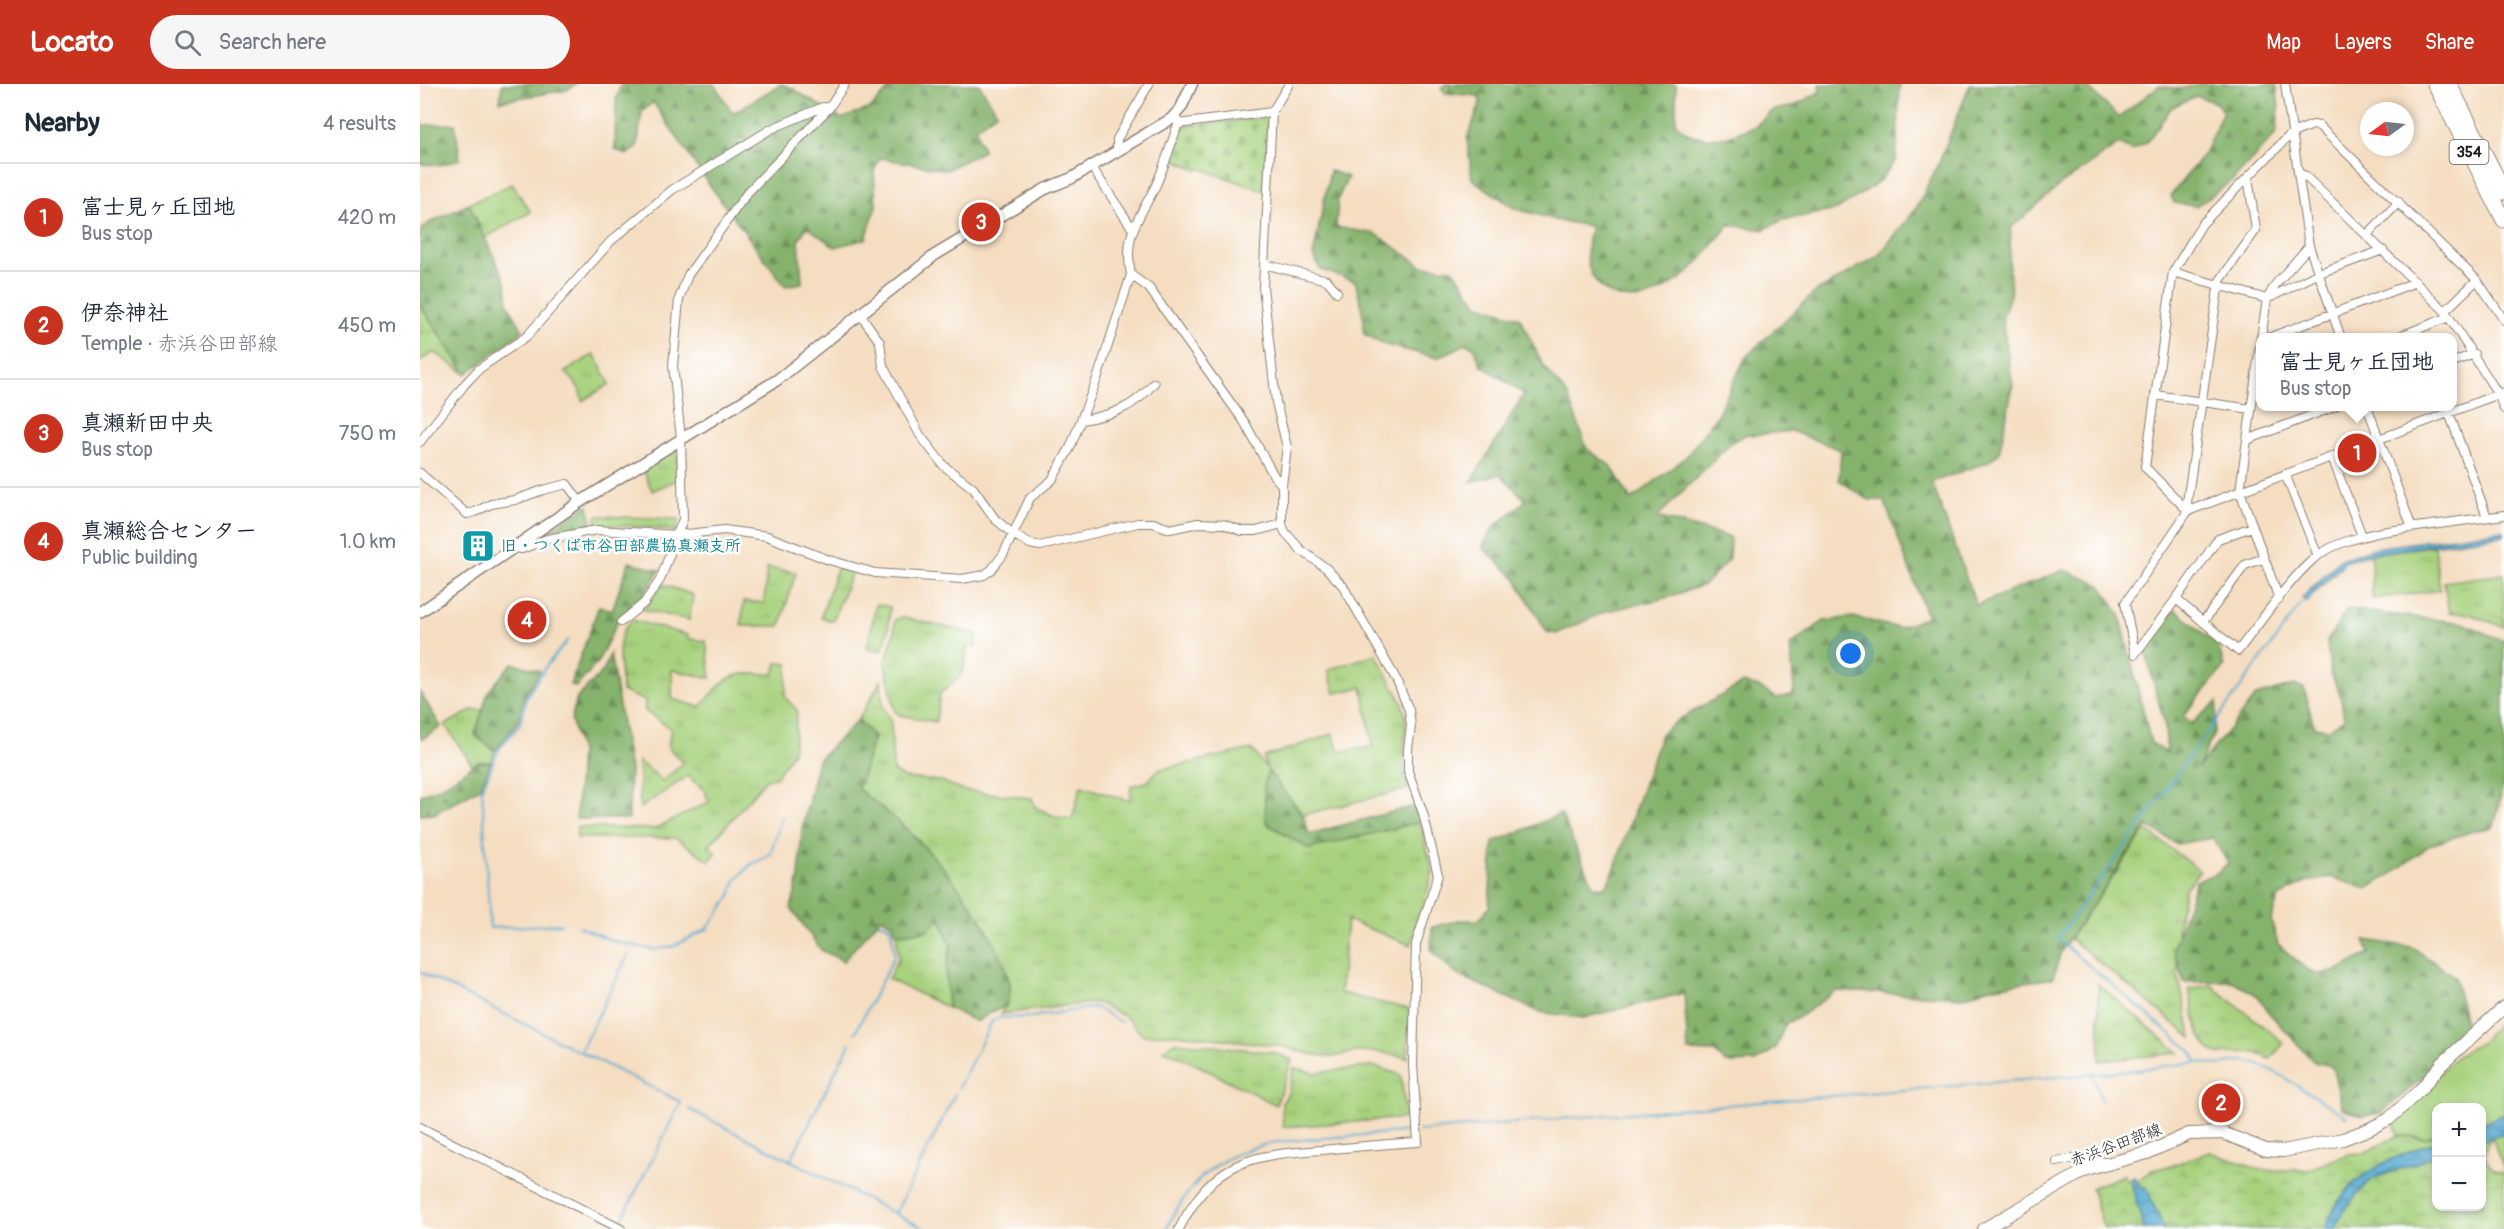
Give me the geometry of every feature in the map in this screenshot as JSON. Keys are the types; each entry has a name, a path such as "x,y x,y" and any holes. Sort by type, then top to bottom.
{"highway":[{"name":"354","path":"2435,84 2504,220"},
{"name":"354","path":"2449,84 2504,192"}],"main road":[{"name":"赤浜谷田部線","path":"1984,1229 2086,1170 2147,1153 2189,1134 2223,1133 2265,1150 2283,1151 2351,1136 2389,1119 2504,1007"}],"street":[{"path":"621,622 644,603 660,580 683,519 681,438 673,366 679,299 687,275 747,193 829,108 845,84"},
{"path":"1118,152 1118,139 1149,84"},
{"path":"512,547 522,549 547,539 597,530 678,535 724,530 784,541 829,560 875,573 962,579 984,575 1003,555 1030,498 1052,480 1082,420 1131,275 1129,262 1132,228 1156,186 1177,120 1192,84"},
{"path":"1179,1229 1205,1187 1238,1163 1280,1153 1418,1142 1413,1065 1416,944 1438,875 1423,813 1408,771 1409,710 1392,670 1343,586 1326,568 1300,549 1285,532 1282,524 1282,485 1287,447 1276,402 1263,287 1272,112 1289,84"},
{"path":"2285,84 2309,246 2339,333"},
{"path":"420,442 479,369 527,336 543,322 611,241 672,190 771,129 823,107 829,108"},
{"path":"420,610 580,502 777,380 923,263 1045,189 1177,120 1272,112"},
{"path":"2188,511 2145,467 2173,272 2202,224 2292,133 2313,124 2319,126 2477,280 2504,320"},
{"path":"1091,166 1132,228"},
{"path":"2299,173 2368,234 2447,314 2501,393 2504,409"},
{"path":"2188,511 2187,503 2218,286 2256,230 2248,177"},
{"path":"2368,234 2399,202"},
{"path":"2262,333 2267,299 2275,285 2309,246"},
{"path":"2173,272 2267,299 2317,274 2383,250"},
{"path":"1264,264 1327,280 1337,292"},
{"path":"1131,275 1149,288 1245,423 1274,476 1282,485"},
{"path":"2406,333 2447,314 2477,280"},
{"path":"2281,333 2416,282"},
{"path":"860,314 880,342 883,366 920,435 944,466 973,489 994,519 1030,544 1040,546 1138,523 1153,523 1170,529 1198,523 1223,524 1242,531 1256,531 1282,524"},
{"path":"2457,360 2474,354"},
{"path":"1082,420 1108,416 1129,406 1144,396 1154,383"},
{"path":"2457,410 2501,393"},
{"path":"2256,394 2251,409 2240,491 2278,598"},
{"path":"2155,395 2251,409"},
{"path":"2247,440 2323,411"},
{"path":"2369,411 2412,528"},
{"path":"2252,527 2218,539 2135,654 2124,603 2188,511 2453,411"},
{"path":"2448,413 2487,517"},
{"path":"2332,457 2362,536"},
{"path":"420,473 469,514 491,504 515,500 567,484 580,502"},
{"path":"2285,474 2318,556"},
{"path":"2176,599 2238,651 2278,598 2318,556 2331,548 2362,536 2504,515"},
{"path":"2203,622 2245,565 2264,558"},
{"path":"420,1127 621,1229"},
{"path":"2057,1162 2070,1159 2111,1162"}],"green space":[{"path":"502,84 576,84 567,90 500,101"},
{"path":"621,84 714,84 733,113 781,84 792,88 841,119 871,108 893,84 979,84 997,112 976,128 984,151 946,170 880,158 874,171 876,206 866,239 835,247 807,227 799,239 802,283 785,286 708,183 653,102 642,112 637,148 626,155 615,149 616,100"},
{"path":"1445,84 1676,84 1676,124 1689,134 1707,138 1726,137 1756,126 1771,111 1794,106 1820,92 1819,84 1900,84 1896,159 1879,182 1837,210 1782,220 1764,230 1729,225 1683,277 1647,297 1623,298 1602,288 1591,273 1587,246 1591,226 1559,221 1514,208 1472,179 1467,139 1480,104 1479,96 1445,93 1441,89"},
{"path":"1970,84 2084,84 2119,117 2159,86 2181,89 2198,84 2276,84 2279,108 2276,134 2232,181 2196,206 2174,203 2171,195 2204,154 2223,111 2216,103 2197,96 2172,107 2147,142 2132,151 2119,144 2060,185 2011,228 2009,265 2011,292 2002,319 2013,386 1999,453 1988,462 1932,482 1976,605 2064,570 2101,585 2120,615 2151,743 2167,753 2165,727 2145,648 2175,609 2219,647 2224,667 2183,716 2191,724 2217,702 2214,733 2198,768 2256,696 2294,685 2304,688 2314,727 2329,729 2344,719 2341,697 2330,671 2327,642 2347,609 2463,623 2504,641 2504,780 2494,827 2473,831 2430,845 2367,889 2330,877 2305,882 2279,897 2271,920 2278,944 2306,969 2319,974 2334,972 2369,954 2364,940 2412,947 2455,977 2465,1024 2422,1078 2382,1113 2362,1116 2342,1108 2332,1066 2314,1062 2270,1014 2258,996 2233,981 2184,982 2173,949 2196,881 2217,873 2228,863 2213,838 2177,844 2147,826 2061,951 2053,978 1987,988 1964,997 1836,991 1796,1019 1786,1023 1775,1049 1755,1062 1726,1063 1715,1052 1688,1051 1684,993 1583,1018 1539,1012 1456,974 1431,950 1432,927 1459,920 1479,920 1489,907 1493,842 1561,814 1593,886 1606,887 1661,734 1678,720 1743,683 1759,687 1776,698 1792,695 1794,689 1790,645 1824,621 1853,617 1899,628 1927,617 1884,500 1869,500 1839,480 1841,450 1791,431 1747,434 1732,442 1657,517 1730,537 1729,559 1704,585 1665,598 1607,611 1556,634 1547,632 1515,578 1482,547 1494,527 1526,500 1500,474 1471,482 1524,394 1481,365 1474,347 1466,344 1437,358 1386,345 1364,334 1362,308 1355,281 1321,270 1313,256 1330,171 1348,177 1338,199 1336,227 1376,234 1422,266 1453,269 1477,304 1520,318 1544,367 1568,396 1587,449 1611,466 1631,500 1686,457 1716,417 1746,357 1814,293 1878,256 1916,209 1940,160"},
{"path":"1268,117 1264,191 1199,168 1197,170 1170,157 1179,130 1185,126"},
{"path":"455,124 460,159 440,165 420,164 420,125"},
{"path":"512,184 531,212 483,239 469,204"},
{"path":"469,204 506,283 508,304 523,331 466,374 420,305 420,231 429,223"},
{"path":"420,305 466,374 434,352 420,361"},
{"path":"594,354 610,384 582,401 576,385 565,372"},
{"path":"677,448 679,479 652,491 643,469"},
{"path":"588,505 593,527 553,534 551,529"},
{"path":"596,516 679,519 676,531 597,525"},
{"path":"2434,546 2440,590 2372,599 2371,554"},
{"path":"629,562 660,570 643,596 619,619 597,663 576,687 570,685 599,606 612,610"},
{"path":"767,568 796,572 780,626 741,626 744,601 764,603"},
{"path":"837,568 852,571 833,621 821,617"},
{"path":"2504,574 2504,627 2469,614 2449,612 2444,582"},
{"path":"662,584 693,595 689,620 644,610"},
{"path":"876,604 890,607 888,631 882,651 867,649"},
{"path":"900,617 977,634 976,646 967,646 961,674 954,683 940,693 936,722 900,715 895,711 885,663 894,634 895,620"},
{"path":"632,620 688,635 688,639 706,641 711,678 672,670 672,699 700,707 724,681 731,677 747,674 774,674 777,663 788,664 785,697 797,710 793,752 776,777 766,779 709,846 716,853 709,861 676,838 577,838 577,827 655,829 709,802 705,791 688,776 640,808 638,761 663,781 683,763 668,747 671,729 645,711 645,701 622,691 620,644 626,627"},
{"path":"610,654 630,769 629,819 576,819 580,752 571,719 577,698 604,670"},
{"path":"1376,654 1402,702 1406,717 1404,771 1408,789 1303,815 1268,771 1264,786 1267,823 1309,849 1420,822 1433,872 1411,945 1347,920 1340,993 1409,1009 1408,1058 1380,1052 1356,1052 1332,1057 1309,1054 1282,1046 1178,1034 1142,1035 1126,1017 1096,1002 1001,1014 1008,996 1008,978 992,940 967,899 922,844 858,789 874,737 858,720 881,681 883,707 891,722 893,771 904,778 942,781 960,790 1032,798 1035,807 1056,817 1072,819 1081,786 1130,801 1131,786 1147,782 1158,770 1252,749 1267,769 1264,757 1333,734 1339,752 1373,746 1362,687 1335,693 1328,670"},
{"path":"512,663 540,671 524,697 518,722 495,751 475,735 488,692"},
{"path":"420,692 441,727 422,739 420,736"},
{"path":"472,710 483,710 475,735 495,751 491,762 478,762 473,766 445,725"},
{"path":"858,720 874,737 858,789 902,825 938,862 981,920 1002,961 1010,987 1006,1007 991,1012 977,1022 948,1008 946,970 951,947 941,919 925,931 896,934 891,922 881,918 843,961 821,950 791,908 799,878 802,828 818,760"},
{"path":"478,762 491,762 480,788 434,814 420,815 420,795 439,788"},
{"path":"1268,771 1303,815 1309,834 1415,806 1420,822 1309,849 1266,823 1264,786"},
{"path":"2146,830 2200,871 2185,888 2177,931 2180,943 2186,948 2177,972 2192,1038 2070,938"},
{"path":"941,919 951,947 946,970 948,1008 888,979 899,957 896,934 925,931"},
{"path":"2098,984 2179,1053 2100,1061"},
{"path":"2211,985 2284,1043 2270,1059 2252,1052 2224,1054 2215,1053 2208,1048 2198,1030 2189,989"},
{"path":"2504,1015 2504,1169 2486,1123 2486,1103 2432,1103 2432,1135 2425,1138 2398,1135 2393,1119 2457,1056 2483,1041"},
{"path":"1175,1042 1272,1052 1292,1060 1276,1105 1163,1050"},
{"path":"1373,1066 1401,1075 1406,1118 1283,1127 1282,1103 1288,1094 1294,1068 1315,1073"},
{"path":"2486,1120 2493,1137 2486,1147"},
{"path":"2397,1136 2425,1138 2432,1136 2432,1211 2486,1211 2486,1158 2492,1167 2504,1172 2504,1229 2164,1229 2146,1187 2141,1188 2137,1181 2152,1170 2174,1165 2209,1152 2261,1170 2307,1170 2349,1154 2364,1153"},
{"path":"2124,1175 2126,1180 2130,1179 2145,1229 2104,1229 2091,1188"}],"water":[{"path":"2504,530 2504,535 2369,554 2345,562 2306,602 2302,598 2341,559 2374,548"},
{"path":"2504,1114 2504,1133 2486,1140 2486,1121"},
{"path":"2432,1143 2432,1157 2375,1178 2365,1185 2347,1207 2334,1229 2325,1229 2343,1194 2369,1172 2401,1155"},
{"path":"2135,1177 2141,1188 2146,1187 2164,1229 2144,1229 2130,1179"}],"waterway":[{"path":"2198,1062 2190,1050 2057,939 2305,599"},
{"path":"561,924 490,928 482,789 499,749 520,724 527,696 547,665 568,640"},
{"path":"579,927 617,942 654,950 674,946 707,929 730,897 736,880 750,865 770,855 782,817"},
{"path":"855,1033 895,955 891,931 887,924 879,923"},
{"path":"580,1052 628,955"},
{"path":"420,972 681,1102 620,1223"},
{"path":"959,1087 992,1021 999,1018 1031,1017 1095,1007 1121,1022"},
{"path":"790,1161 850,1043"},
{"path":"1419,1131 2128,1071 2198,1062 2219,1065 2245,1061 2277,1073 2346,1116"},
{"path":"2092,1074 2102,1101"},
{"path":"895,1214 955,1094"},
{"path":"689,1109 925,1229"},
{"path":"1166,1229 1186,1195 1197,1182 1209,1170 1239,1153 1276,1142 1413,1131"}],"place":[{"name":"真瀬新田中央","path":"981,222"},
{"name":"富士見ヶ丘団地","path":"2357,453"},
{"name":"旧・つくば市谷田部農協真瀬支所","path":"478,546"},
{"name":"真瀬総合センター","path":"527,620"},
{"name":"伊奈神社","path":"2221,1103"}]}
